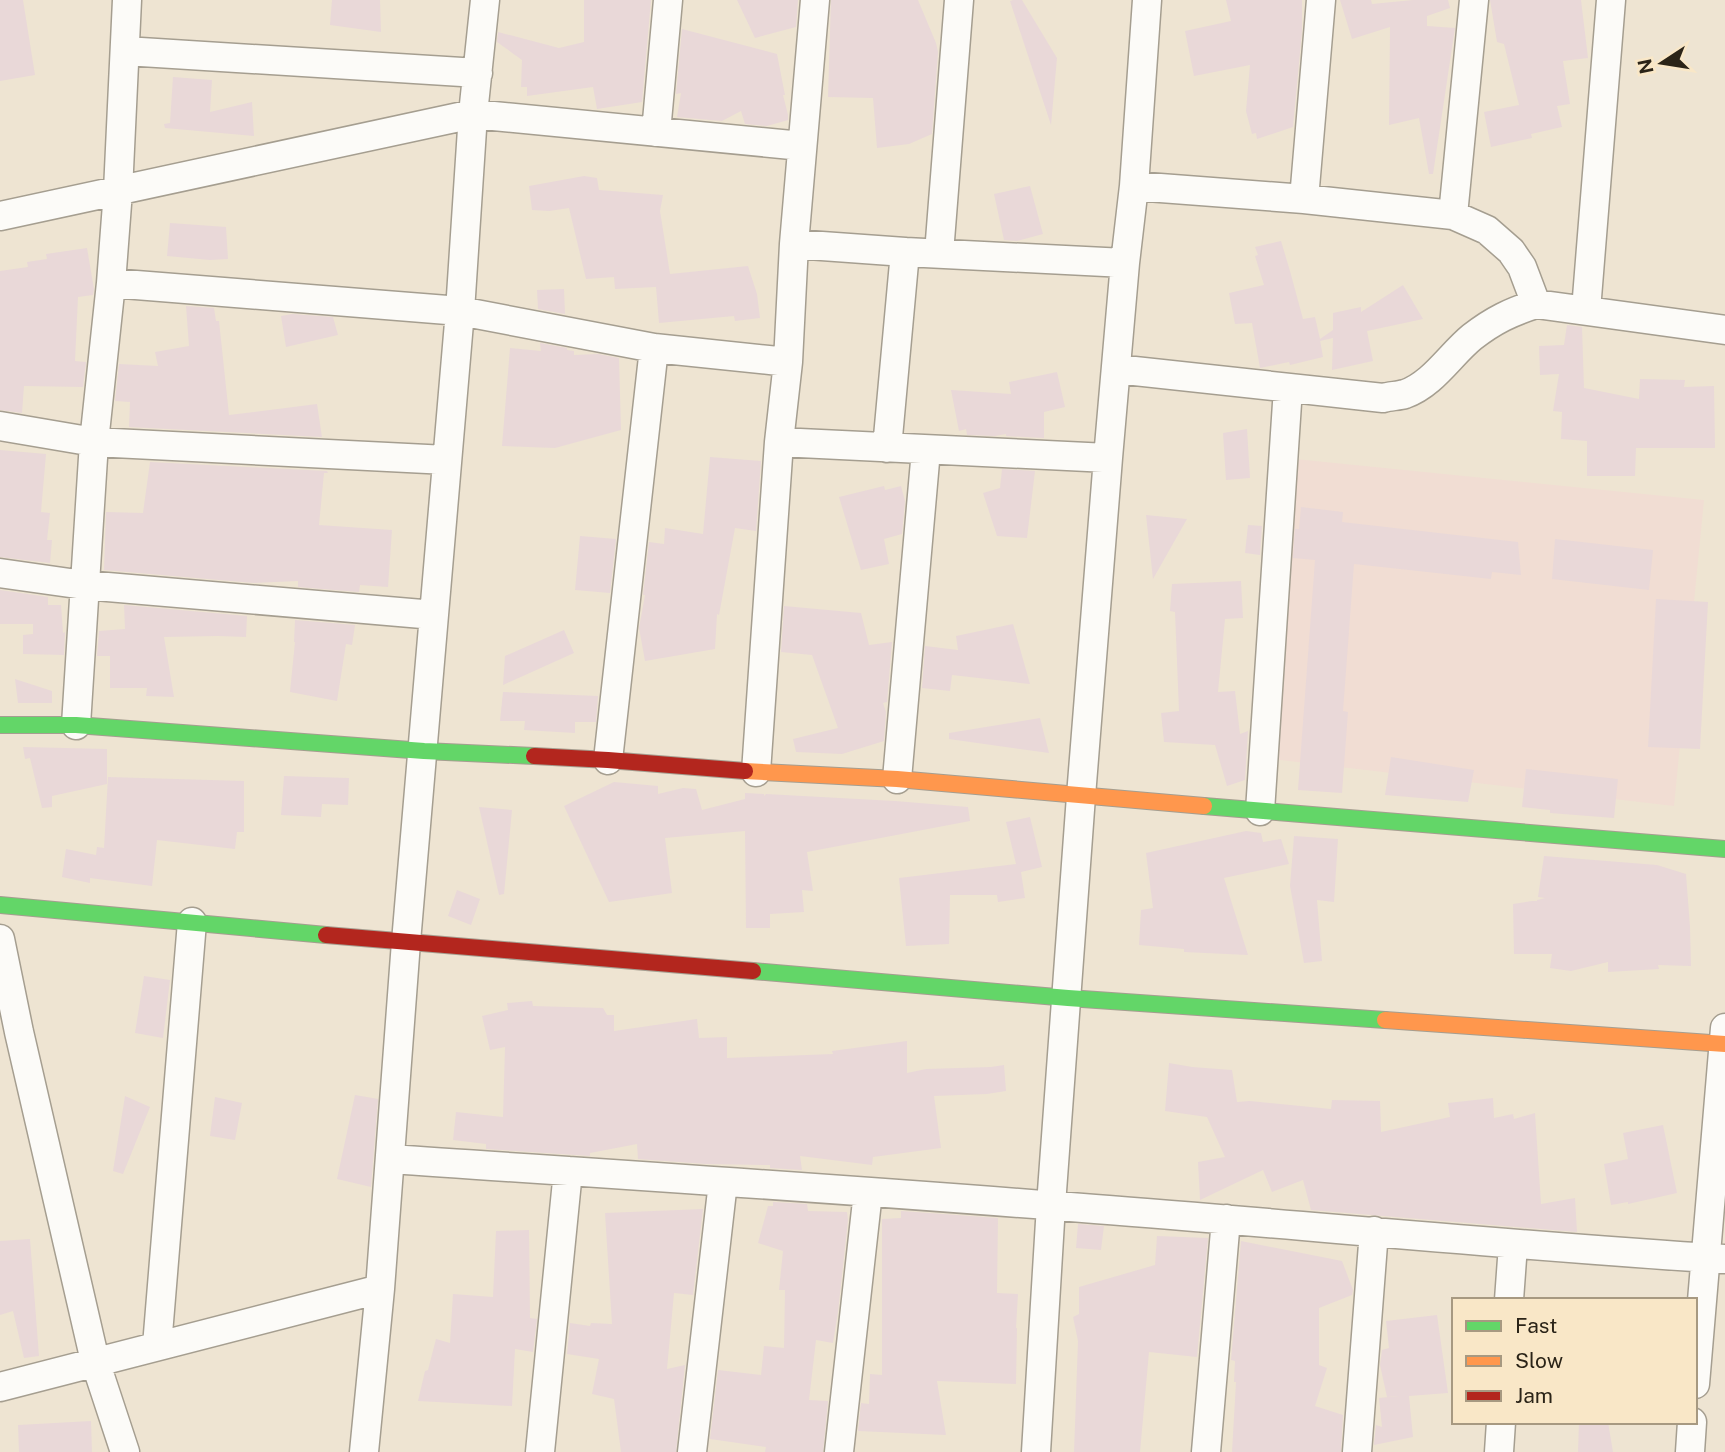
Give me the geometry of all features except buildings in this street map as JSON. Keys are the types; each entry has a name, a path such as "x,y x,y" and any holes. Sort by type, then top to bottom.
{"street":[{"path":"76,725 94,442 118,191 127,0"},
{"path":"364,1452 380,1289 406,942 460,311 473,114 485,0"},
{"path":"656,132 668,0"},
{"path":"756,772 779,442 788,362 794,244 815,0"},
{"path":"939,253 959,0"},
{"path":"1036,1452 1081,796 1108,458 1134,186 1147,0"},
{"path":"1304,199 1321,0"},
{"path":"1453,215 1474,0"},
{"path":"1586,310 1611,0"},
{"path":"125,51 478,73"},
{"path":"0,216 473,114 802,146"},
{"path":"1134,186 1304,199 1453,215 1487,230 1511,251 1522,267 1536,304"},
{"path":"794,244 1125,263"},
{"path":"887,448 905,251"},
{"path":"111,283 460,311 654,348 788,362"},
{"path":"1116,369 1383,398 1406,394 1431,377 1472,337 1510,312 1536,304 1725,330"},
{"path":"608,760 654,348"},
{"path":"1260,811 1288,388"},
{"path":"0,426 94,442 447,460"},
{"path":"779,442 1108,458"},
{"path":"897,779 926,450"},
{"path":"0,573 84,585 434,615"},
{"path":"0,725 76,725 424,751 897,779 1725,849"},
{"path":"0,905 1068,998 1724,1039 1715,1259 1697,1372"},
{"path":"157,1346 192,922"},
{"path":"0,939 9,1034 94,1362 125,1452"},
{"path":"390,1159 1051,1205 1513,1245 1715,1259"},
{"path":"540,1452 568,1171"},
{"path":"692,1452 723,1182"},
{"path":"839,1452 868,1192"},
{"path":"1206,1452 1226,1219"},
{"path":"1357,1452 1374,1231"},
{"path":"1509,1298 1513,1245"},
{"path":"0,1387 380,1289"},
{"path":"1499,1452 1501,1424"},
{"path":"1690,1452 1692,1424"}],"shaded area":[{"path":"1285,458 1704,500 1674,806 1272,759"}],"traffic: fast":[{"path":"0,725 76,725 424,751 534,756"},
{"path":"1204,806 1725,849"},
{"path":"0,905 326,935"},
{"path":"753,971 1068,998 1385,1020"}],"traffic: slow":[{"path":"745,771 897,779 1204,806"},
{"path":"1385,1020 1725,1044"}],"traffic: jam":[{"path":"534,756 745,771"},
{"path":"326,935 753,971"}]}
